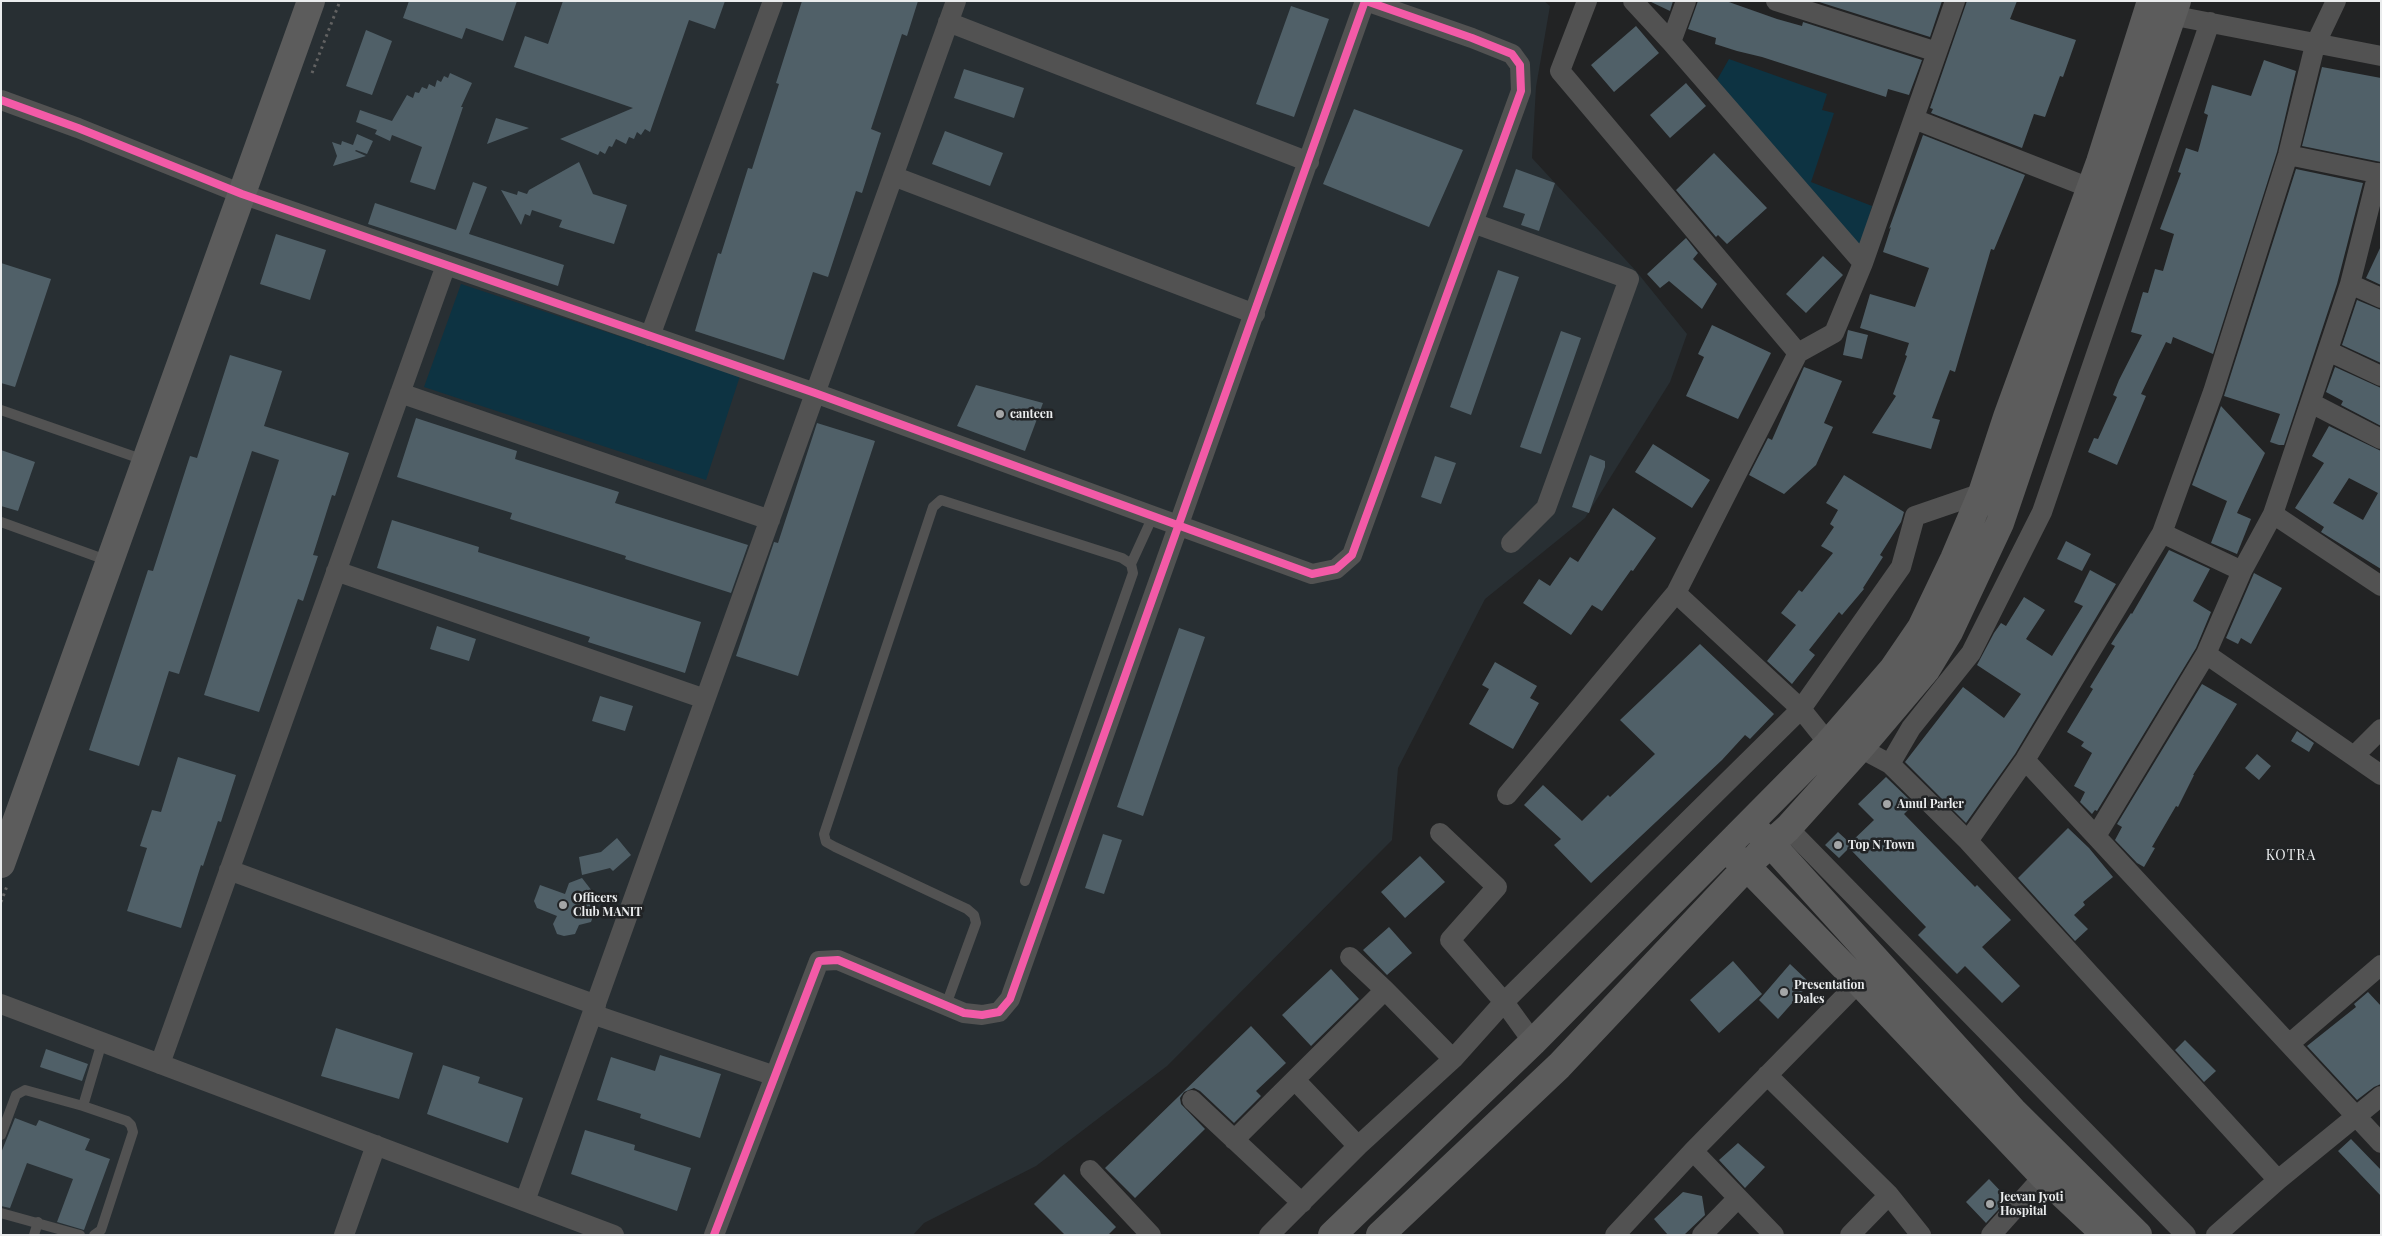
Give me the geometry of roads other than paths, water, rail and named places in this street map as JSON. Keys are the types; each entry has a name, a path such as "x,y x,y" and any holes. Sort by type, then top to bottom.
{"main road":[{"path":"1,864 311,1"},
{"path":"1332,1235 1533,1042 1749,824 1845,752 1893,669 1921,628 1954,559 1982,492 2007,417 2090,188 2162,7"},
{"path":"1380,1235 1559,1066 1779,835 1845,752 1926,670 1949,632 2000,523 2162,7"},
{"path":"1749,824 1779,835 2012,1111 2052,1167 2106,1235"},
{"path":"1725,850 1747,867 1859,982 2052,1167 2138,1235"}],"street":[{"path":"650,336 773,1"},
{"path":"525,1201 956,1"},
{"path":"1,100 78,128 242,194 815,393 1153,516 1180,526 1312,574 1336,569 1352,555 1520,91 1520,65 1518,59 1512,54 1472,38 1366,1 1180,526 1010,999 999,1012 982,1015 964,1013 838,960 819,961 714,1235"},
{"path":"1633,1 1671,42 1862,263"},
{"path":"1671,42 1686,1"},
{"path":"1776,1 1937,52"},
{"path":"1507,795 1676,593 1798,353 1834,334 1862,263 1955,1"},
{"path":"1968,841 2025,760 2162,533 2213,392 2288,155 2315,45 2336,1"},
{"path":"1585,2 1560,71 1798,353"},
{"path":"2162,7 2210,22 2315,45 2380,55"},
{"path":"948,22 1309,162"},
{"path":"1890,764 1911,728 1971,653 2042,512 2210,22"},
{"path":"1914,119 2090,188"},
{"path":"2096,836 2206,654 2242,571 2273,514 2350,284 2380,174 2288,155"},
{"path":"893,176 1255,314"},
{"path":"1473,223 1629,279 1546,508 1511,543"},
{"path":"160,1064 446,265"},
{"path":"2350,284 2381,298"},
{"path":"2328,351 2381,376"},
{"path":"400,393 770,520"},
{"path":"2311,403 2381,440"},
{"path":"1269,1235 1358,1146 1453,1059 1504,1002 1801,709 1901,567 1915,516 1982,492"},
{"path":"2273,514 2381,586"},
{"path":"2162,533 2242,571"},
{"path":"336,571 705,699"},
{"path":"1676,593 1845,752 1890,764 1968,841 2278,1180"},
{"path":"2206,654 2381,775"},
{"path":"2354,756 2381,729"},
{"path":"2025,760 2381,1143"},
{"path":"1440,833 1497,887 1450,940 1504,1002 1533,1042"},
{"path":"1779,835 2186,1235"},
{"path":"229,870 775,1076"},
{"path":"1350,957 1453,1059"},
{"path":"2289,1044 2381,965"},
{"path":"1615,1235 1693,1151 1859,982"},
{"path":"1234,1140 1385,990"},
{"path":"1,1004 525,1201 578,1228 614,1235"},
{"path":"1767,1076 1889,1195 1921,1235"},
{"path":"1294,1080 1358,1146"},
{"path":"2216,1235 2278,1180 2381,1096"},
{"path":"1192,1100 1302,1204"},
{"path":"344,1235 376,1145"},
{"path":"1693,1151 1774,1235"},
{"path":"1991,1235 2052,1167"},
{"path":"1090,1170 1150,1235"},
{"path":"1850,1235 1889,1195"},
{"path":"1702,1235 1738,1198"}],"lane":[{"path":"1,410 146,461"},
{"path":"946,1005 976,922 974,915 967,909 835,847 826,842 824,834 933,506 941,500 1122,558 1131,564 1134,573 1025,881"},
{"path":"1131,564 1153,516"},
{"path":"1,522 110,561"},
{"path":"83,1106 102,1042"},
{"path":"1,1135 16,1096 25,1090 83,1106 126,1121 131,1125 133,1132 101,1230 94,1235"},
{"path":"1,1213 80,1235"},
{"path":"34,1235 38,1222"}],"place":[{"name":"canteen","path":"1000,414"},
{"name":"Amul Parler","path":"1887,804"},
{"name":"Top N Town","path":"1838,845"},
{"name":"Officers Club MANIT","path":"563,905"},
{"name":"Presentation Dales","path":"1784,992"},
{"name":"Jeevan Jyoti Hospital","path":"1990,1204"}],"district":[{"name":"KOTRA","path":"2291,856"}]}
